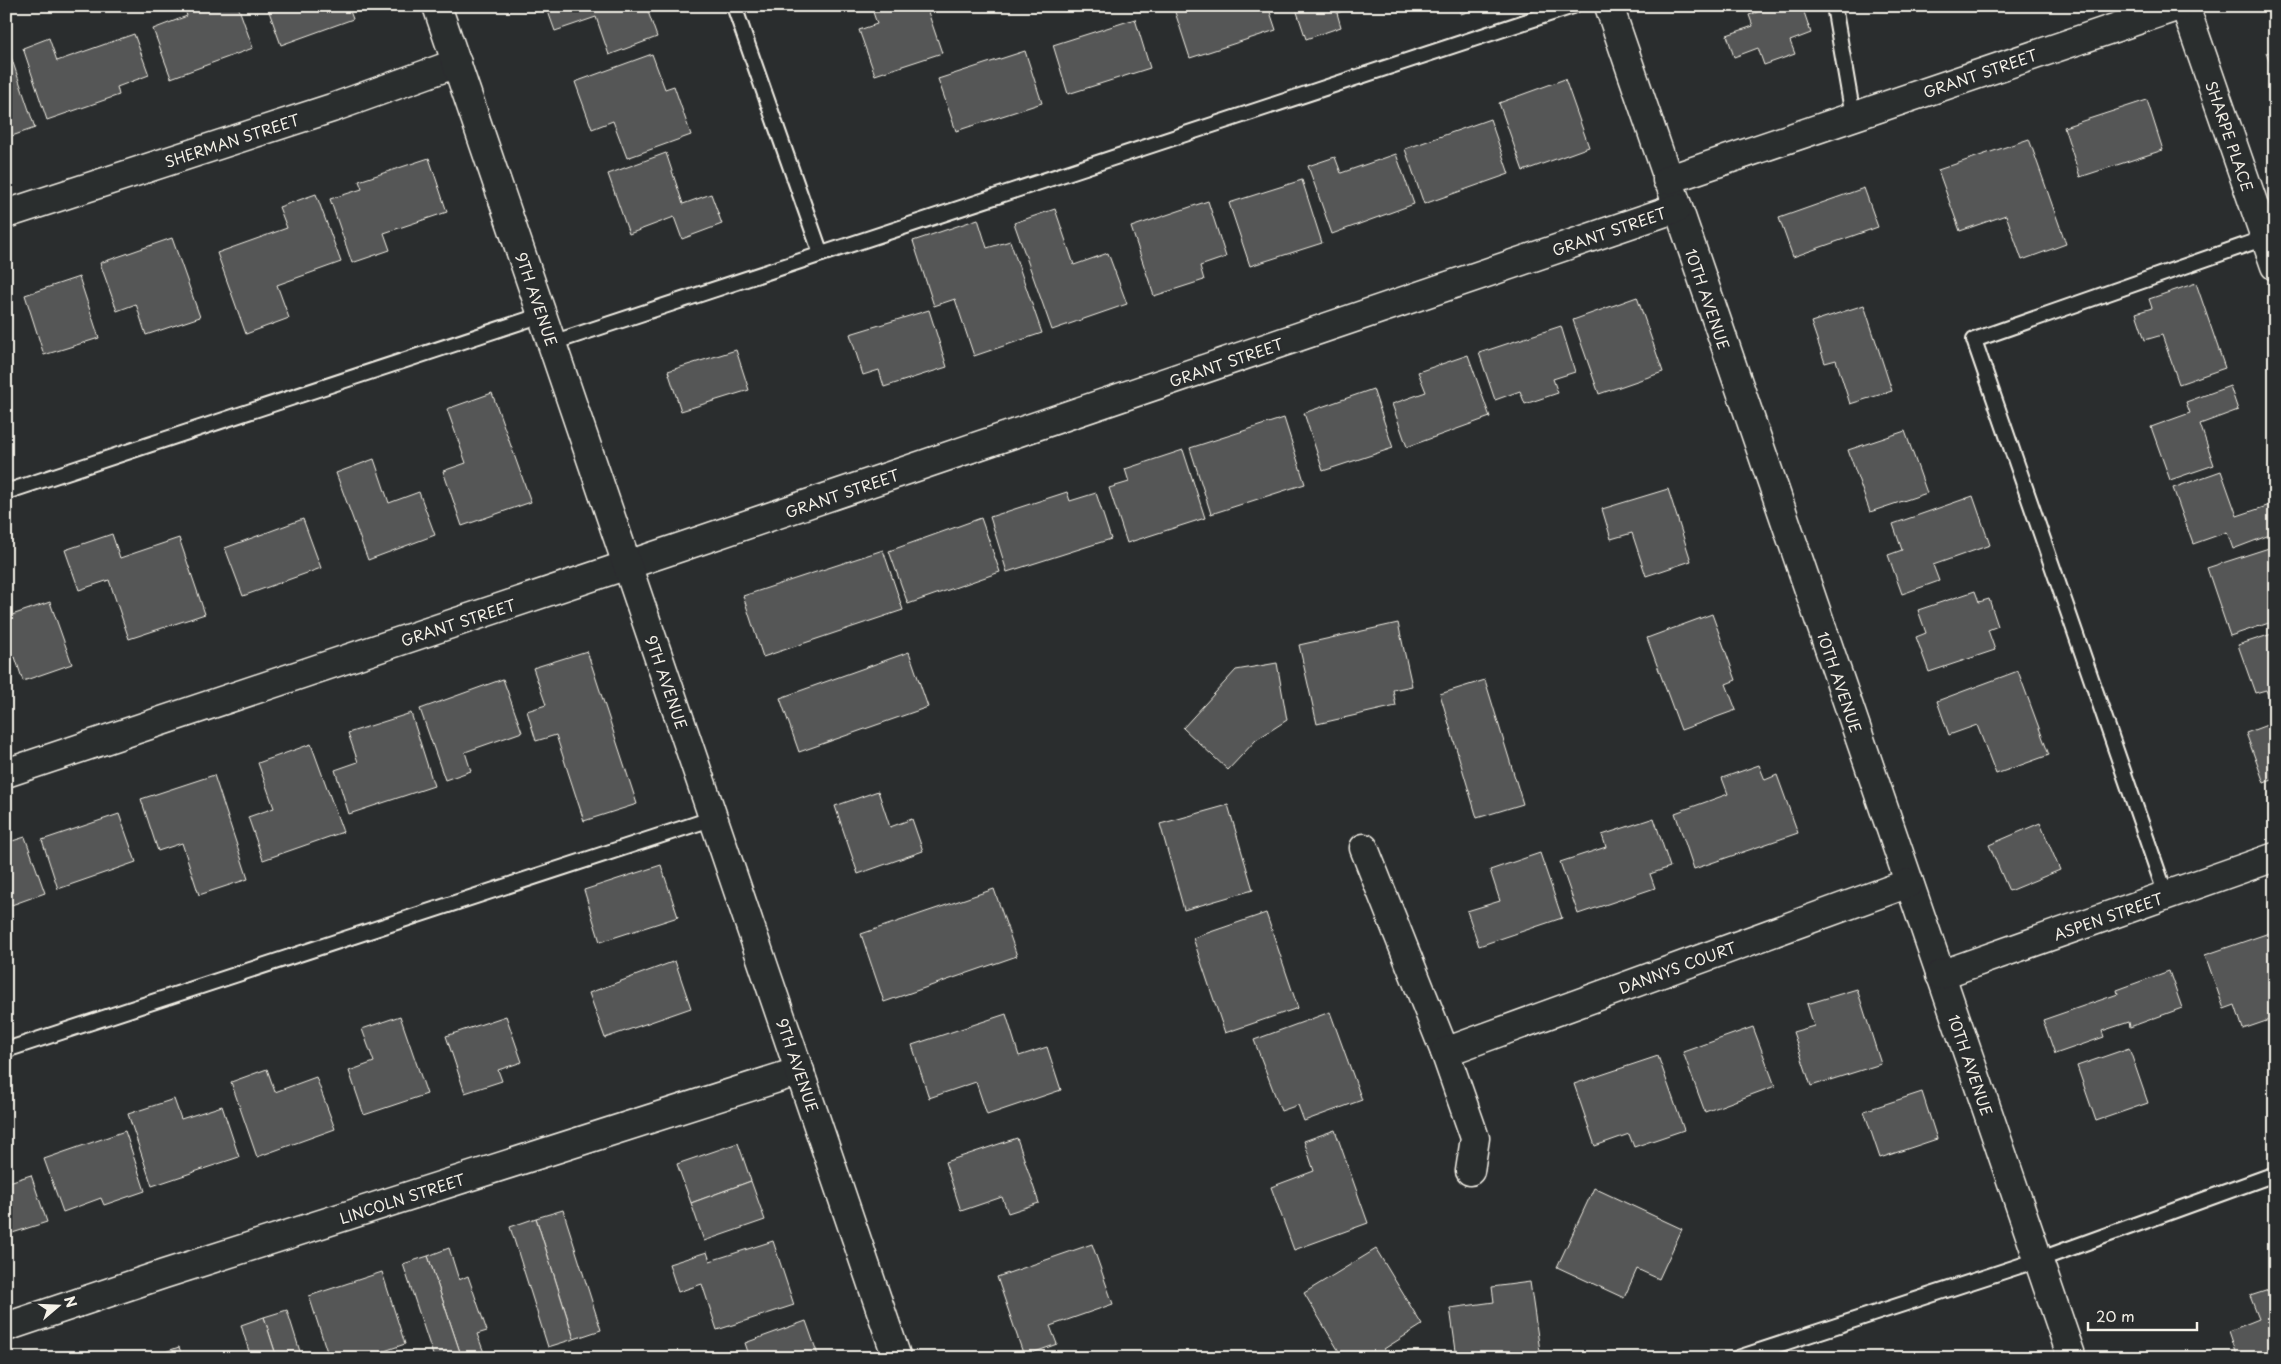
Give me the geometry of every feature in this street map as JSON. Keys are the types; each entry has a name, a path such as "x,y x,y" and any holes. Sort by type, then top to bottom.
{"street":[{"name":"9TH AVENUE","path":"437,6 897,1358"},
{"name":"10TH AVENUE","path":"1609,6 1667,180 2072,1358"},
{"name":"GRANT STREET","path":"1667,180 2179,6"},
{"name":"SHARPE PLACE","path":"2185,6 2275,266"},
{"name":"SHERMAN STREET","path":"6,214 332,108 457,63"},
{"name":"GRANT STREET","path":"6,773 627,565 1677,208"},
{"path":"1364,848 1445,1052 1475,1138 1470,1170"},
{"name":"ASPEN STREET","path":"1940,975 2275,857"},
{"name":"DANNYS COURT","path":"1445,1052 1909,883"},
{"name":"LINCOLN STREET","path":"6,1327 183,1268 800,1071"}],"lane":[{"path":"734,6 821,254"},
{"path":"552,343 1573,6"},
{"path":"1834,6 1853,116"},
{"path":"2166,895 1974,340 2265,238"},
{"path":"6,492 542,315"},
{"path":"6,1050 714,818"},
{"path":"1738,1358 2038,1260 2275,1174"}],"building":[{"path":"184,6 238,6 253,48 171,78 153,29 187,16"},
{"path":"267,6 348,6 353,19 281,45"},
{"path":"546,6 646,6 657,37 609,55 596,17 555,31"},
{"path":"871,6 926,6 942,53 875,75 859,30 877,24"},
{"path":"1173,6 1268,6 1276,30 1190,58"},
{"path":"1295,6 1357,6 1337,13 1341,27 1306,39"},
{"path":"1458,6 1484,6 1461,14"},
{"path":"1774,6 1802,6 1811,33 1790,41 1795,54 1764,65 1758,48 1734,57 1727,35 1753,26 1749,15"},
{"path":"1135,19 1150,68 1068,94 1053,45"},
{"path":"134,34 149,75 117,87 119,95 47,120 23,48 49,38 57,61"},
{"path":"6,42 35,128 6,138"},
{"path":"2275,50 2275,76 2266,53"},
{"path":"1025,51 1042,103 956,131 938,79"},
{"path":"652,54 665,89 674,86 691,135 627,158 613,121 592,129 575,82"},
{"path":"1565,79 1589,147 1523,171 1499,103"},
{"path":"2147,100 2163,150 2080,177 2064,127"},
{"path":"1490,119 1509,174 1424,204 1405,149"},
{"path":"2029,139 2066,244 2022,260 2006,215 1960,231 1938,170"},
{"path":"666,153 683,204 711,194 722,224 682,239 674,217 629,234 608,174"},
{"path":"1396,154 1414,204 1332,234 1308,166 1335,157 1341,173"},
{"path":"429,158 447,212 384,233 390,250 352,263 330,199 362,189 359,181"},
{"path":"1302,180 1322,243 1250,266 1229,203"},
{"path":"1864,188 1878,227 1793,257 1779,218"},
{"path":"316,194 341,262 277,285 289,318 246,334 217,253 287,228 279,207"},
{"path":"1208,201 1226,257 1200,266 1204,280 1154,296 1131,227"},
{"path":"1055,209 1074,265 1108,253 1127,304 1052,330 1014,223"},
{"path":"978,219 987,248 1010,241 1042,333 974,356 955,299 934,306 913,241"},
{"path":"172,238 200,317 146,335 136,304 117,311 100,263"},
{"path":"79,277 99,338 44,355 25,295"},
{"path":"2196,283 2225,368 2179,384 2162,335 2145,340 2136,313 2152,308 2149,299"},
{"path":"1637,297 1663,372 1599,394 1573,320"},
{"path":"1864,305 1892,391 1850,404 1836,360 1825,363 1811,322"},
{"path":"929,310 947,367 884,387 879,370 863,375 850,334"},
{"path":"1561,326 1575,372 1553,379 1558,393 1525,404 1520,391 1495,400 1479,353"},
{"path":"736,350 749,390 681,411 668,371"},
{"path":"1468,355 1490,417 1407,447 1392,404 1426,392 1418,372"},
{"path":"2230,386 2238,410 2200,424 2214,465 2170,480 2151,427 2190,413 2186,402"},
{"path":"1373,389 1393,448 1323,471 1304,413"},
{"path":"492,393 531,502 462,526 443,471 466,463 447,409"},
{"path":"1284,418 1305,484 1211,514 1190,448"},
{"path":"1905,431 1927,493 1870,512 1848,450"},
{"path":"1183,450 1205,518 1127,543 1109,488 1129,482 1125,469"},
{"path":"374,459 389,503 419,492 435,535 368,560 336,473"},
{"path":"2221,471 2237,516 2273,504 2275,533 2233,549 2227,532 2193,544 2173,488"},
{"path":"1668,489 1691,561 1646,576 1632,533 1611,539 1602,509"},
{"path":"1067,492 1070,501 1096,493 1111,539 1007,572 990,517"},
{"path":"1973,496 1990,545 1933,565 1939,581 1902,594 1888,555 1902,550 1893,524"},
{"path":"981,518 1000,572 908,604 889,551"},
{"path":"303,519 321,568 243,596 225,548"},
{"path":"112,534 120,558 179,538 205,614 129,639 109,580 79,590 65,550"},
{"path":"2275,546 2275,621 2230,636 2207,568"},
{"path":"883,550 903,610 763,657 743,596"},
{"path":"1975,591 1979,602 1989,599 1998,626 1988,630 1995,650 1929,672 1916,637 1926,633 1918,610"},
{"path":"50,602 72,664 23,681 15,657 6,661 6,617"},
{"path":"1712,614 1736,680 1726,684 1736,710 1681,730 1647,638"},
{"path":"1398,623 1412,686 1393,690 1396,706 1317,724 1299,645"},
{"path":"2275,633 2274,712 2266,690 2255,693 2238,645"},
{"path":"587,651 637,804 584,821 556,735 536,741 527,711 546,705 533,668"},
{"path":"909,652 928,707 799,752 780,698"},
{"path":"1277,663 1287,720 1256,740 1228,770 1183,728 1236,670"},
{"path":"2018,671 2049,755 1996,774 1977,725 1949,735 1937,701"},
{"path":"503,679 522,732 465,752 471,771 445,780 420,709"},
{"path":"1485,680 1523,804 1477,818 1440,694"},
{"path":"411,713 434,786 349,814 335,770 358,762 348,733"},
{"path":"2275,722 2275,779 2264,783 2246,733"},
{"path":"311,744 343,832 263,860 248,817 274,808 258,763"},
{"path":"1759,765 1765,780 1777,775 1798,833 1694,869 1675,813 1728,794 1722,778"},
{"path":"214,775 248,879 199,895 182,843 158,851 141,799"},
{"path":"878,791 890,827 912,819 923,851 858,874 835,806"},
{"path":"1228,805 1253,890 1184,910 1160,824"},
{"path":"119,814 136,862 58,889 42,840"},
{"path":"1654,818 1670,867 1650,874 1655,888 1578,914 1560,862 1606,847 1602,835"},
{"path":"2040,823 2060,870 2009,891 1989,845"},
{"path":"25,837 45,893 6,907 6,843"},
{"path":"1540,853 1562,918 1479,946 1467,911 1500,901 1490,870"},
{"path":"661,865 678,917 600,942 584,890"},
{"path":"994,889 1017,956 884,1002 861,934"},
{"path":"1266,913 1298,1008 1225,1033 1193,938"},
{"path":"2275,931 2275,1018 2243,1029 2235,1005 2224,1009 2205,955"},
{"path":"675,961 691,1008 605,1038 589,993"},
{"path":"2169,971 2182,1008 2130,1027 2129,1022 2102,1031 2104,1037 2055,1054 2043,1020 2118,994 2117,990"},
{"path":"1857,989 1881,1064 1811,1086 1793,1032 1814,1026 1807,1004"},
{"path":"1330,1012 1362,1100 1304,1121 1298,1105 1281,1111 1254,1040"},
{"path":"1006,1014 1019,1056 1047,1047 1061,1090 987,1115 976,1082 929,1098 912,1045"},
{"path":"400,1016 427,1094 364,1115 349,1071 374,1062 362,1029"},
{"path":"506,1016 522,1062 498,1070 502,1081 465,1093 446,1036"},
{"path":"1753,1027 1775,1086 1705,1112 1683,1052"},
{"path":"2129,1048 2148,1103 2096,1121 2077,1066"},
{"path":"1658,1056 1684,1130 1634,1147 1629,1134 1595,1146 1574,1084"},
{"path":"267,1069 275,1092 316,1077 335,1129 257,1157 231,1082"},
{"path":"1922,1092 1937,1139 1880,1158 1864,1111"},
{"path":"174,1099 181,1119 222,1106 239,1157 152,1186 128,1114"},
{"path":"1335,1130 1368,1223 1294,1250 1271,1187 1314,1171 1304,1141"},
{"path":"125,1131 145,1191 104,1205 101,1198 63,1212 44,1159"},
{"path":"1017,1138 1039,1203 1008,1213 1002,1197 961,1211 945,1162"},
{"path":"738,1143 751,1181 691,1203 677,1164"},
{"path":"31,1175 47,1222 6,1235 6,1183"},
{"path":"751,1181 765,1220 704,1241 691,1203"},
{"path":"1594,1188 1682,1229 1659,1279 1637,1269 1624,1298 1557,1267"},
{"path":"563,1210 601,1330 574,1339 536,1218"},
{"path":"536,1218 574,1339 548,1347 510,1227"},
{"path":"773,1241 794,1305 717,1330 702,1284 678,1292 669,1264 707,1252 710,1261"},
{"path":"1092,1244 1113,1304 1050,1326 1057,1344 1024,1356 997,1277"},
{"path":"449,1248 459,1280 468,1276 487,1331 477,1334 486,1358 462,1358 428,1256"},
{"path":"1376,1249 1422,1325 1384,1349 1389,1358 1343,1358 1304,1293"},
{"path":"428,1256 462,1358 434,1358 403,1264"},
{"path":"382,1272 405,1344 364,1358 329,1358 309,1296"},
{"path":"1530,1282 1540,1351 1512,1355 1512,1358 1457,1358 1450,1308 1494,1302 1492,1287"},
{"path":"2275,1288 2275,1358 2238,1358 2229,1331 2259,1319 2250,1296"},
{"path":"287,1310 302,1358 277,1358 264,1317"},
{"path":"264,1317 277,1358 251,1358 241,1325"},
{"path":"806,1321 819,1358 750,1358 745,1343"},
{"path":"179,1347 183,1358 148,1358"}]}
